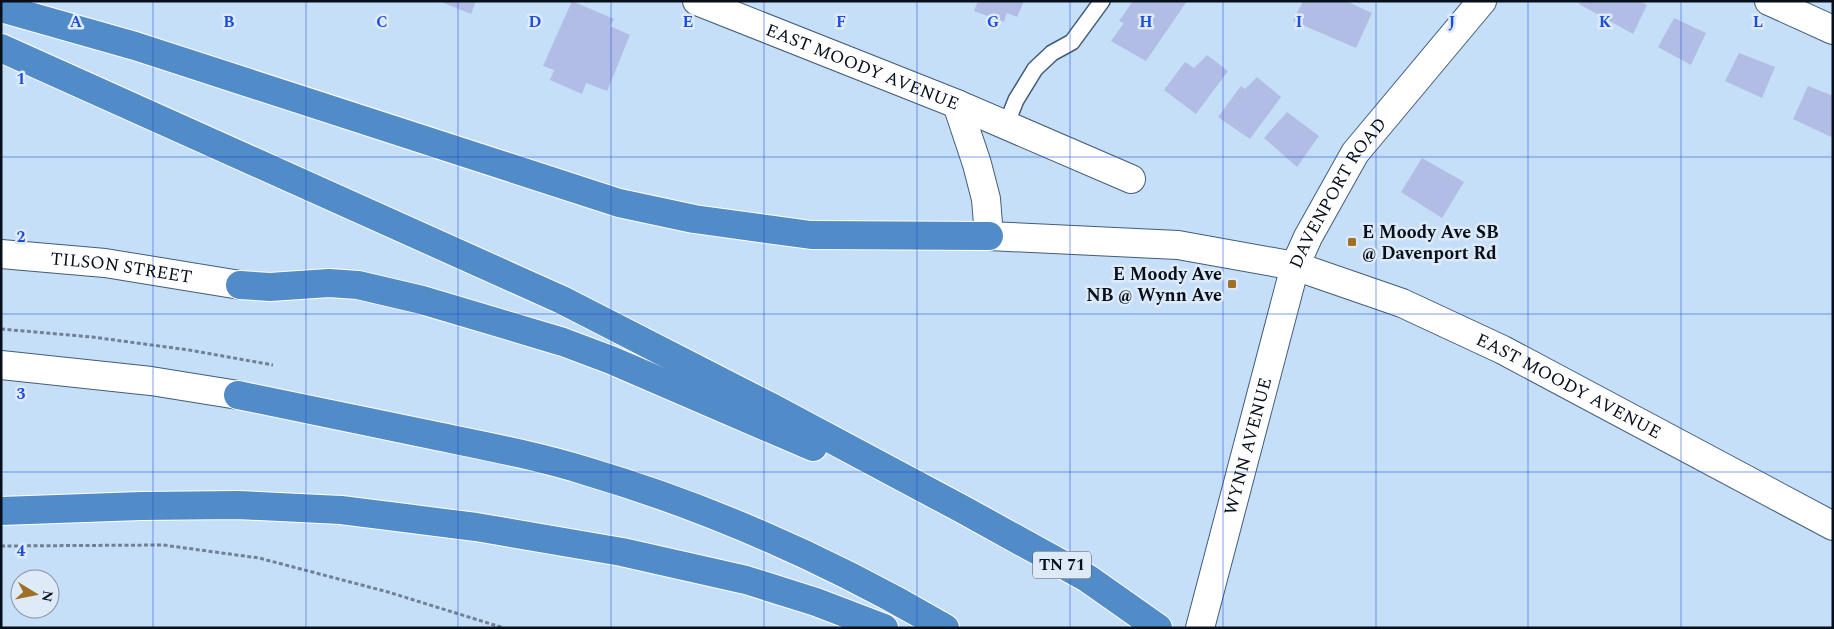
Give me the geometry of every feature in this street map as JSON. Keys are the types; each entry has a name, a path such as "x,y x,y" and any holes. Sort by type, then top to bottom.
{"highway":[{"path":"1,8 135,46 619,203 694,219 810,235 989,236"},
{"path":"1,48 562,300 771,407 962,509"},
{"path":"240,284 270,287 330,283 358,285 422,300 563,342 612,360 809,446 962,509"},
{"path":"238,395 499,449 584,470 677,500 750,529 834,568 945,628"},
{"path":"1,511 238,505 341,510 476,527 622,552 746,580 816,602 884,628"},
{"name":"TN 71","path":"962,509 1087,578 1158,628"}],"street":[{"name":"EAST MOODY AVENUE","path":"697,1 956,104 977,164 986,199 989,236"},
{"name":"DAVENPORT ROAD","path":"989,236 1178,245 1295,266 1308,237 1355,153 1482,1"},
{"path":"1769,1 1800,7 1833,30"},
{"path":"956,104 1131,179"},
{"name":"TILSON STREET","path":"1,254 105,264 240,284"},
{"name":"EAST MOODY AVENUE","path":"1295,266 1402,303 1503,350 1833,526"},
{"name":"WYNN AVENUE","path":"1200,628 1295,266"},
{"path":"1,365 141,380 238,395"}],"lane":[{"path":"1006,125 1016,100 1036,69 1052,53 1072,42 1102,1"}],"path":[{"path":"1,329 92,337 189,350 273,365"},
{"path":"1,546 163,545 259,558 388,592 504,628"}],"building":[{"path":"439,1 476,1 471,14"},
{"path":"572,1 614,19 610,26 630,35 607,91 586,83 582,94 550,80 554,70 543,66"},
{"path":"978,1 1024,1 1017,17 1007,13 1004,22 974,11"},
{"path":"1133,1 1187,1 1146,61 1111,41 1124,23 1119,21"},
{"path":"1303,1 1346,1 1372,13 1356,48 1293,21"},
{"path":"1580,1 1639,1 1647,5 1633,34 1579,4"},
{"path":"1674,18 1706,33 1691,65 1658,47"},
{"path":"1739,53 1775,67 1762,98 1725,81"},
{"path":"1207,55 1228,71 1196,114 1164,90 1185,62 1194,68"},
{"path":"1257,77 1281,97 1250,139 1218,117 1241,86 1245,89"},
{"path":"1808,86 1833,96 1833,133 1831,137 1793,119"},
{"path":"1287,112 1319,136 1297,167 1264,138"},
{"path":"1422,158 1464,182 1442,218 1401,192"}],"place":[{"name":"E Moody Ave SB @ Davenport Rd","path":"1352,242"},
{"name":"E Moody Ave NB @ Wynn Ave","path":"1232,284"}]}
